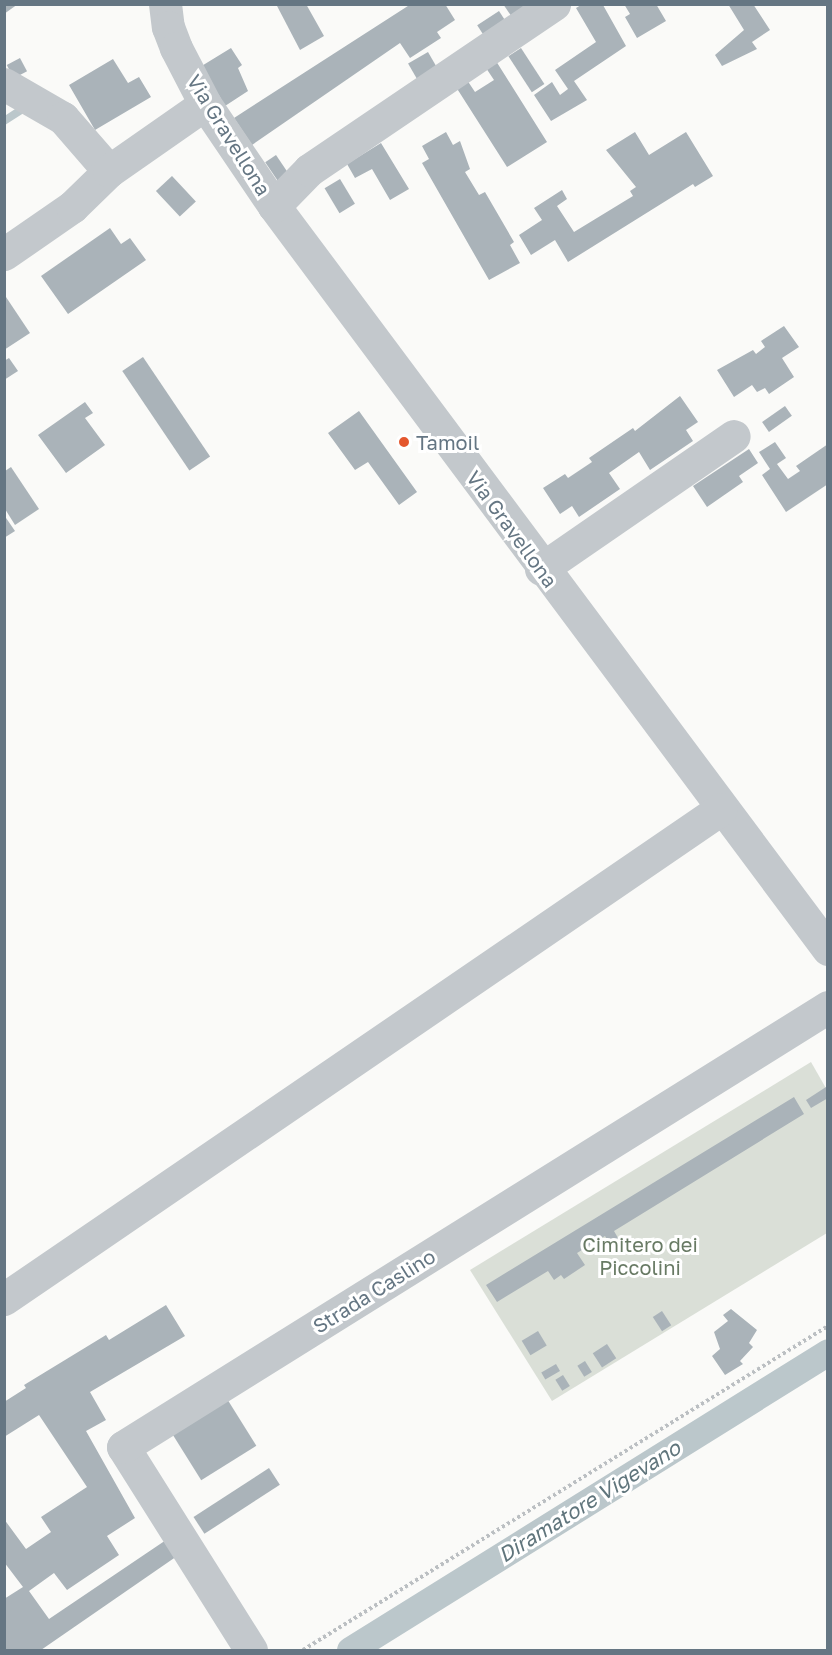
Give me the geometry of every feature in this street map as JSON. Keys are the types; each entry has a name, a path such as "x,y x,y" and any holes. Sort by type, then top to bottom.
{"street":[{"name":"Via Gravellona","path":"165,4 168,27 176,48 205,104 274,206 542,569 828,949"},
{"path":"274,206 309,170 554,4"},
{"path":"4,84 63,118 110,171"},
{"path":"4,254 72,207 110,171 205,104"},
{"path":"542,569 734,436"},
{"path":"4,1299 721,809"},
{"name":"Strada Caslino","path":"251,1650 123,1447 828,1007"}],"path":[{"path":"303,1650 828,1326"}],"green space":[{"name":"Cimitero dei Piccolini","path":"811,1062 827,1090 827,1233 552,1401 470,1270"}],"building":[{"path":"4,4 18,4 4,14"},
{"path":"276,4 306,4 324,36 300,50"},
{"path":"411,4 445,4 455,20 437,32 441,38 410,58 400,43 252,145 234,118"},
{"path":"503,4 524,4 516,23"},
{"path":"624,4 656,4 666,21 637,38 625,17 630,14"},
{"path":"728,4 753,4 770,30 752,42 757,49 722,66 715,55 744,30"},
{"path":"581,5 603,5 626,46 574,81 587,100 551,121 534,95 552,82 560,95 568,89 555,70 596,42 576,8"},
{"path":"499,11 510,28 488,42 477,25"},
{"path":"231,48 242,65 238,68 248,91 225,106 200,67"},
{"path":"521,48 544,84 532,92 508,56"},
{"path":"428,52 443,78 423,89 408,64"},
{"path":"20,58 27,71 14,78 7,65"},
{"path":"113,59 128,83 139,77 151,97 95,130 69,85"},
{"path":"496,61 547,142 507,167 456,87 467,80 475,92 494,80 486,68"},
{"path":"446,132 453,145 460,141 470,169 465,172 479,195 485,192 514,242 510,245 520,263 489,280 422,163 429,159 422,146"},
{"path":"635,132 649,155 686,132 713,176 695,187 693,184 568,262 555,240 531,255 519,235 542,220 534,208 562,190 567,199 557,206 574,232 633,196 630,191 636,187 606,150"},
{"path":"381,143 409,189 390,200 372,169 355,178 347,164"},
{"path":"276,155 292,179 281,186 265,162"},
{"path":"172,176 196,202 180,217 156,191"},
{"path":"340,179 355,204 340,213 325,188"},
{"path":"110,228 121,244 130,238 146,260 68,314 41,276"},
{"path":"4,294 30,333 4,350"},
{"path":"784,326 799,347 782,358 794,377 769,394 765,388 757,392 752,385 734,397 717,370 753,350 756,354 765,347 761,341"},
{"path":"143,357 210,456 189,470 122,371"},
{"path":"9,358 18,371 4,380 4,361"},
{"path":"680,396 698,422 686,430 693,441 650,470 639,452 609,473 620,489 579,517 572,506 560,514 543,488 565,474 568,478 592,462 589,458 633,428 635,431"},
{"path":"85,402 93,413 85,418 105,445 66,473 38,435"},
{"path":"785,406 792,416 769,432 762,422"},
{"path":"359,411 417,492 399,505 368,462 355,470 328,433"},
{"path":"775,442 786,458 777,464 788,479 800,471 796,466 828,444 828,484 786,512 762,475 770,469 759,452"},
{"path":"749,449 758,463 739,476 743,482 707,507 693,486"},
{"path":"11,467 39,509 15,525 5,509 5,471"},
{"path":"4,515 15,531 4,538"},
{"path":"826,1087 828,1098 811,1108 806,1100"},
{"path":"794,1097 804,1114 614,1231 622,1245 613,1250 605,1236 577,1253 585,1265 564,1279 561,1275 554,1280 548,1271 497,1302 486,1285"},
{"path":"166,1305 185,1336 90,1392 106,1420 86,1431 135,1518 107,1536 119,1555 67,1590 54,1573 29,1591 49,1619 169,1538 180,1554 41,1650 4,1650 4,1599 23,1587 4,1562 4,1519 26,1549 51,1532 41,1517 87,1487 39,1415 4,1437 4,1402 26,1388 24,1385 106,1335 109,1340"},
{"path":"731,1309 757,1330 749,1343 753,1347 740,1361 743,1364 725,1375 712,1356 720,1349 714,1332 728,1321 723,1315"},
{"path":"662,1311 671,1325 662,1331 653,1317"},
{"path":"538,1331 547,1346 530,1355 522,1341"},
{"path":"607,1344 616,1358 602,1368 593,1353"},
{"path":"585,1361 592,1372 584,1377 577,1366"},
{"path":"556,1364 560,1371 545,1379 541,1372"},
{"path":"563,1375 570,1386 562,1391 555,1380"},
{"path":"224,1394 256,1446 201,1480 169,1428"},
{"path":"269,1468 280,1485 204,1534 194,1517"}],"waterway":[{"path":"4,121 21,110"},
{"name":"Diramatore Vigevano","path":"350,1650 828,1352"}],"place":[{"name":"Tamoil","path":"404,442"}]}
